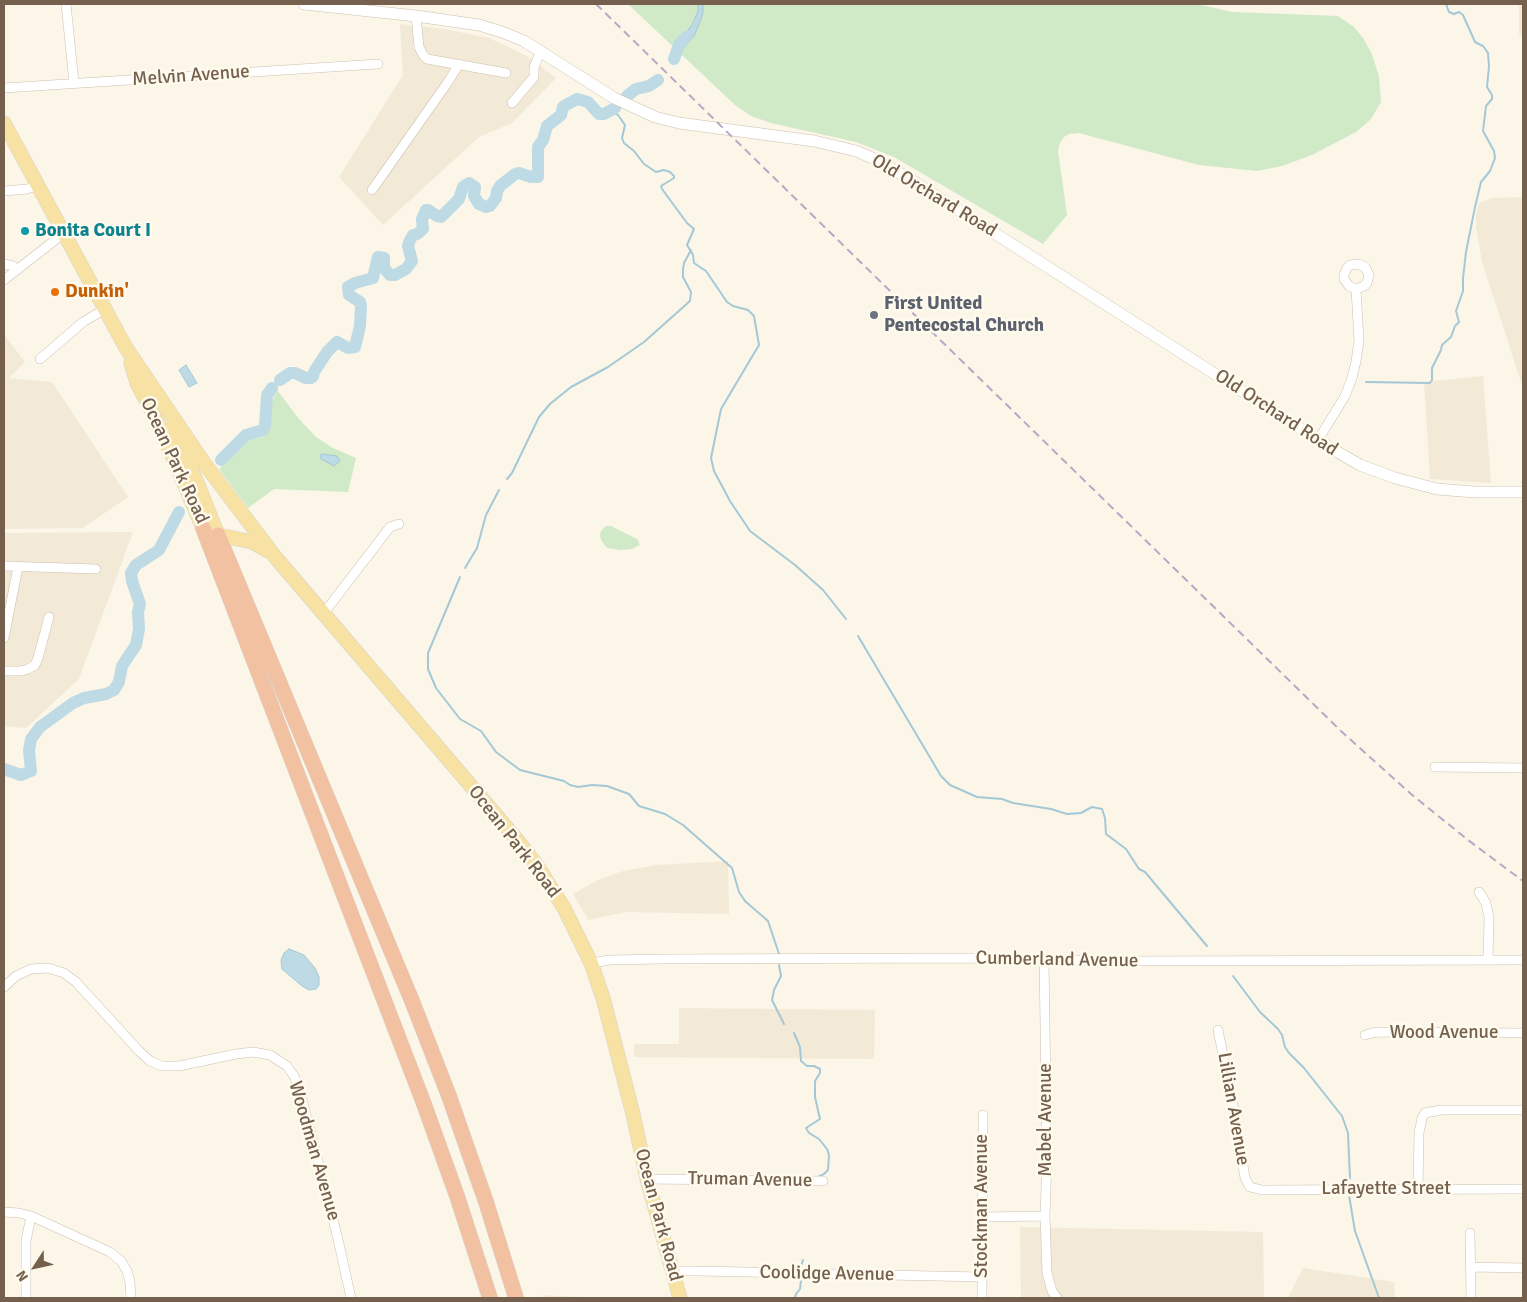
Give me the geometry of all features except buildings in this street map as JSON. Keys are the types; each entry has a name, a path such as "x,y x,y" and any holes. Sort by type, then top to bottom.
{"highway":[{"path":"203,528 424,1104 457,1196 490,1298"},
{"path":"218,535 412,1000 449,1096 486,1202 516,1298"}],"main road":[{"name":"Ocean Park Road","path":"4,123 126,348 204,463 276,558 536,864 571,920 591,963 611,1026 647,1179 680,1298"},
{"name":"Ocean Park Road","path":"126,348 138,383 159,426 203,528 209,533 238,539 262,547 276,558"},
{"path":"146,378 185,457 218,535"},
{"path":"238,539 246,531 248,521"}],"street":[{"path":"66,4 74,83"},
{"name":"Old Orchard Road","path":"304,4 416,16 490,28 512,36 541,51 623,103 664,120 832,144 856,151 877,160 1360,465 1386,476 1437,489 1523,492"},
{"path":"416,16 422,55 431,60 506,73"},
{"path":"512,103 534,77 534,66 541,51"},
{"name":"Melvin Avenue","path":"4,88 378,64"},
{"path":"372,190 459,64"},
{"path":"4,191 38,186"},
{"path":"4,280 64,232"},
{"path":"4,264 13,266 17,270"},
{"path":"1318,440 1352,378 1359,341 1356,288"},
{"path":"40,359 83,322 105,309"},
{"path":"324,613 389,528 399,524"},
{"path":"4,566 96,569"},
{"path":"4,638 18,566"},
{"path":"4,671 21,671 35,665 49,617"},
{"path":"1435,767 1523,768"},
{"path":"1479,892 1486,903 1489,918 1488,960"},
{"name":"Cumberland Avenue","path":"591,963 610,960 661,959 1523,960"},
{"name":"Mabel Avenue","path":"1044,960 1047,1273 1052,1290 1057,1298"},
{"name":"Woodman Avenue","path":"4,987 16,976 31,969 48,968 64,973 76,982 139,1052 150,1061 162,1066 179,1066 253,1052 270,1055 287,1066 299,1087 351,1298"},
{"name":"Lillian Avenue","path":"1218,1030 1245,1178 1250,1187"},
{"name":"Wood Avenue","path":"1365,1035 1376,1032 1523,1033"},
{"path":"1418,1188 1419,1133 1423,1115 1428,1112 1441,1110 1523,1110"},
{"name":"Stockman Avenue","path":"982,1298 983,1114"},
{"name":"Truman Avenue","path":"647,1179 823,1181"},
{"name":"Lafayette Street","path":"1250,1187 1262,1190 1523,1189"},
{"path":"4,1212 31,1216 106,1249 115,1255 123,1264 128,1274 131,1298"},
{"path":"26,1298 26,1241 31,1216"},
{"path":"982,1217 1046,1216"},
{"path":"1470,1233 1471,1298"},
{"path":"1471,1268 1523,1268"},
{"name":"Coolidge Avenue","path":"673,1271 982,1277"}],"shaded area":[{"path":"1519,4 1523,4 1523,40 1519,33"},
{"path":"400,24 444,29 489,38 527,56 556,78 512,123 479,137 383,225 339,177 403,75"},
{"path":"1523,197 1522,385 1482,262 1476,227 1476,214 1479,203 1491,198"},
{"path":"4,334 25,362 9,378 52,382 128,497 83,528 4,529"},
{"path":"1483,376 1491,483 1430,479 1424,382"},
{"path":"133,532 79,679 26,728 4,726 4,533"},
{"path":"728,861 729,914 626,912 588,920 573,894 598,880 623,871 657,865"},
{"path":"679,1008 875,1010 874,1059 634,1057 634,1044 679,1044"},
{"path":"1020,1227 1263,1232 1264,1298 1021,1298"},
{"path":"1303,1268 1394,1282 1395,1298 1288,1298"},
{"path":"542,1295 598,1298 544,1298"}],"green space":[{"path":"628,4 1197,4 1232,12 1338,16 1354,27 1371,52 1379,76 1381,102 1371,119 1356,132 1312,155 1282,166 1257,171 1199,165 1079,133 1069,134 1060,143 1058,151 1067,215 1043,244 894,157 856,142 771,123 751,116 735,105"},
{"path":"277,390 299,419 316,437 333,448 356,458 348,492 274,489 248,508 219,469 250,440 262,437 268,433 271,427 270,407"},
{"path":"606,526 611,526 637,539 640,545 632,549 607,548 600,535"}],"water":[{"path":"698,4 703,4 701,19 694,36 679,53 674,48 692,25 698,11"},
{"path":"186,365 197,383 189,387 179,370"},
{"path":"322,454 337,456 340,461 334,466 321,459 320,456"},
{"path":"289,949 304,955 315,968 319,977 319,985 316,989 309,990 302,986 282,969 281,960 284,953"}],"waterway":[{"path":"1366,382 1430,383 1432,380 1432,368 1442,345 1451,337 1455,326 1459,322 1456,311 1463,291 1466,252 1475,207 1481,182 1490,171 1495,158 1494,151 1483,131 1486,106 1492,99 1492,95 1487,87 1488,53 1483,46 1475,42 1463,15 1459,12 1454,14 1449,12 1446,4"},
{"path":"674,59 679,45 686,37"},
{"path":"627,96 636,89 649,86 658,80"},
{"path":"280,380 290,373 311,378 327,352 337,342 348,348 355,347 360,326 361,306 360,302 349,295 348,287 373,278 378,257 384,258 384,268 390,275 395,275 406,269 412,261 408,246 410,240 413,235 423,229 422,219 426,210 441,217 459,199 463,187 469,183 475,187 474,196 479,204 486,207 490,206 496,198 500,186 515,174 519,173 538,177 538,147 543,140 547,126 561,115 563,107 577,99 588,102 599,114 604,114 615,108"},
{"path":"611,111 618,115 625,125 622,138 624,143 634,151 644,164 656,172 664,170 674,176 674,178 661,186 687,223 694,229 687,245 693,255 694,263 706,271 727,302 733,306 748,310 754,316 759,345 721,409 711,458 714,471 730,501 750,531 795,565 823,590 846,619"},
{"path":"507,479 512,473 539,417 550,404 571,387 608,367 644,342 690,301 691,292 683,277 683,269 691,250"},
{"path":"221,460 246,435 263,430 265,426 267,395 272,388"},
{"path":"465,568 477,548 486,515 499,490"},
{"path":"4,769 21,775 31,771 29,750 31,739 40,727 73,703 114,690 119,682 122,666 136,645 139,629 138,612 140,604 131,573 136,565 159,550 179,512"},
{"path":"460,577 428,653 428,669 436,688 460,719 481,731 496,752 520,770 564,781 578,787 592,785 607,786 629,794 639,806 665,814 683,825 732,868 739,892 745,901 768,921 779,954"},
{"path":"858,636 941,776 950,785 977,797 1002,799 1067,814 1081,813 1092,807 1102,809 1105,818 1106,834 1126,849 1139,869 1145,872 1207,946"},
{"path":"779,965 781,976 774,990 772,1000 784,1024"},
{"path":"1233,976 1260,1012 1278,1029 1289,1053 1304,1068 1342,1116 1348,1133 1350,1179"},
{"path":"794,1033 800,1047 801,1061 807,1066 814,1066 820,1069 820,1073 815,1081 815,1097 820,1119 806,1128 809,1133 819,1139 829,1155 828,1170 818,1177"},
{"path":"1349,1195 1355,1231 1379,1298"},
{"path":"801,1266 803,1260"},
{"path":"795,1298 800,1289 801,1280"}],"railway":[{"path":"596,4 1342,732 1411,794 1523,881"}],"place":[{"name":"Bonita Court I","path":"25,231"},
{"name":"Dunkin'","path":"55,292"},
{"name":"First United Pentecostal Church","path":"874,315"}]}
